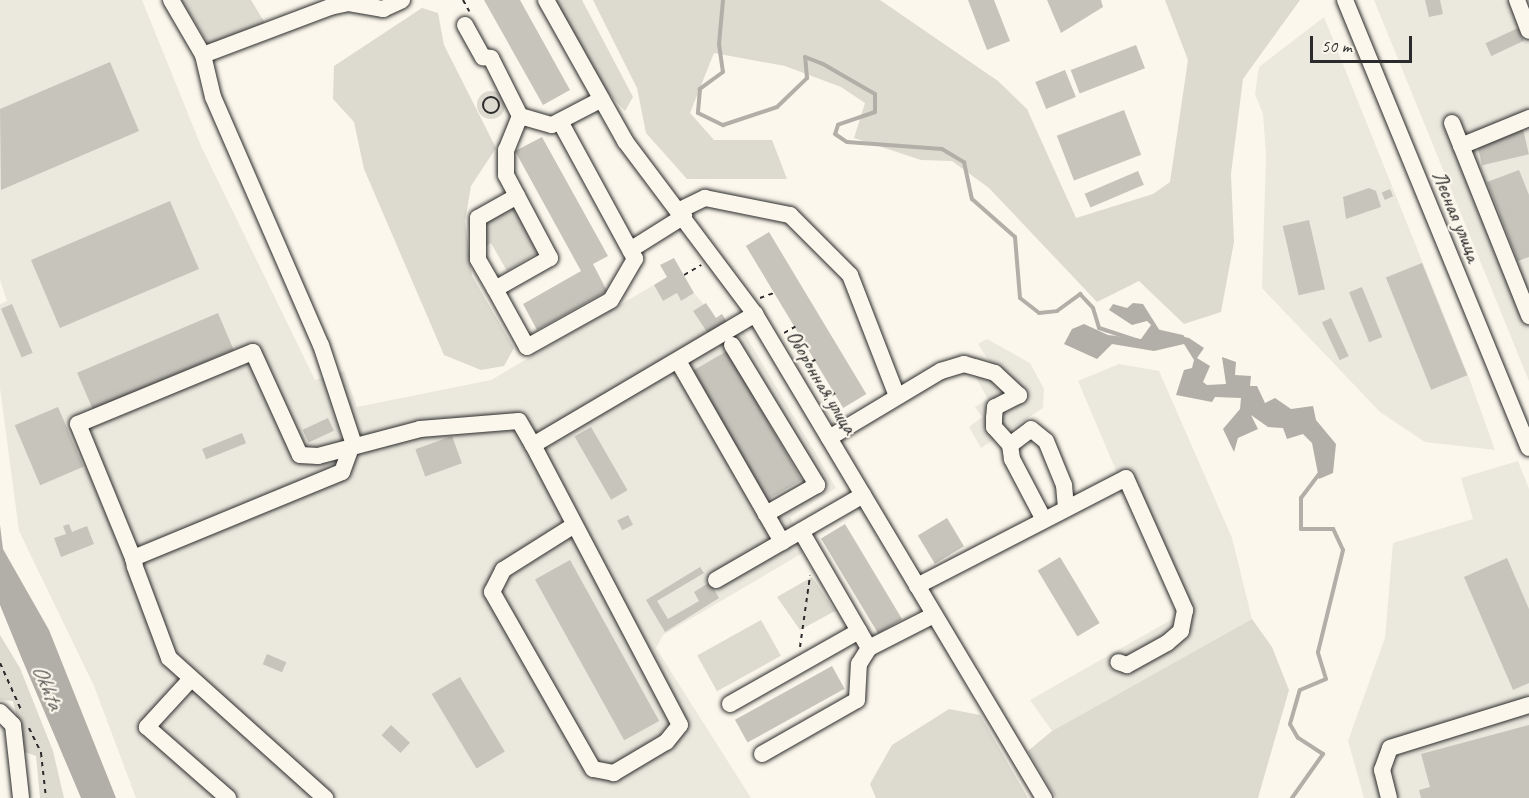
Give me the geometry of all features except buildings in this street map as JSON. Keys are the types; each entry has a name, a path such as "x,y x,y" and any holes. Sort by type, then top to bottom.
{"street":[{"path":"133,558 322,483 342,472 353,442 321,345 213,97 203,55 171,0"},
{"path":"203,55 330,7 349,3 383,9 402,0"},
{"name":"Оборонная улица","path":"546,0 625,141 755,307 829,438 1044,798"},
{"name":"Лесная улица","path":"1345,0 1527,439"},
{"path":"1517,0 1529,31"},
{"path":"469,20 483,57 491,58 520,116"},
{"path":"520,116 561,123 600,100"},
{"path":"495,289 550,258 504,166 512,127 520,116"},
{"path":"1461,146 1529,118"},
{"path":"517,196 478,218 478,259 527,347 611,300 635,259 561,123"},
{"path":"1452,123 1529,316"},
{"path":"630,250 705,198 790,215 850,275 897,396"},
{"path":"533,445 678,361 755,307"},
{"path":"732,345 817,485 766,514"},
{"path":"322,797 190,680 169,658 133,558 78,424 253,352 300,454 318,456 353,442 420,429 519,421 680,725 666,742 614,773 593,769 492,592 503,570 573,526"},
{"path":"678,361 782,542"},
{"path":"829,438 897,396 964,364 995,373 1019,395 995,407 994,427 1010,445 1012,459 1043,518"},
{"path":"1010,445 1031,429 1046,441 1064,485 1066,508"},
{"path":"917,586 1043,518 1126,478 1185,610 1181,631 1167,643 1127,665 1118,662"},
{"path":"716,580 863,495"},
{"path":"801,531 869,648"},
{"path":"762,754 857,700 859,664 869,648 934,615"},
{"path":"730,704 859,630"},
{"path":"190,680 147,727 228,798"},
{"path":"1389,798 1382,770 1390,748 1529,705"},
{"path":"0,712 13,725 21,798"}],"path":[{"path":"463,0 469,20"},
{"path":"490,96 499,104 491,113 482,105 490,96"},
{"path":"684,275 703,263"},
{"path":"755,307 774,293"},
{"path":"798,665 813,550"}],"shaded area":[{"path":"0,0 142,0 201,146 315,380 344,371 357,407 491,380 654,285 663,301 677,293 681,301 694,293 716,318 722,314 735,336 743,331 836,488 790,517 806,551 663,635 656,648 751,798 136,798 94,686 19,531 0,388 0,304 7,301 0,280"},
{"path":"181,0 251,0 265,23 209,45"},
{"path":"555,0 582,0 633,97 625,111 601,85"},
{"path":"593,0 880,0 998,81 1027,109 1076,218 1153,194 1170,182 1188,60 1165,0 1300,0 1243,79 1231,174 1234,242 1221,312 1184,324 1139,281 1097,302 989,188 952,161 921,160 854,138 865,103 841,87 785,66 714,53 690,113 714,140 772,140 787,179 687,179 646,133 637,88"},
{"path":"1374,0 1529,0 1529,381"},
{"path":"422,8 438,13 444,45 496,148 471,186 465,221 472,276 514,348 504,366 481,370 444,355 364,169 354,122 333,99 334,66"},
{"path":"1324,17 1468,375 1495,450 1425,442 1380,412 1262,288 1266,155 1263,114 1255,94 1259,67"},
{"path":"491,91 501,95 505,105 501,115 491,119 481,115 477,105 481,95"},
{"path":"514,206 540,251 507,271 491,243 480,250 481,223"},
{"path":"987,339 1030,363 1044,389 1043,408 981,448 969,427 982,417 975,407 988,399 975,376 992,366 978,344"},
{"path":"1119,364 1159,371 1232,538 1252,619 1052,731 1030,700 1178,616 1078,381"},
{"path":"1518,461 1529,489 1529,798 1364,798 1348,741 1385,638 1393,543 1473,519 1461,478"},
{"path":"812,577 835,611 800,630 777,597"},
{"path":"1252,619 1272,647 1289,690 1258,798 1056,798 1028,751 1052,731"},
{"path":"761,620 781,656 717,691 697,655"},
{"path":"0,635 20,668 53,751 64,798 40,798 36,756 25,752 13,701 0,700"},
{"path":"949,709 980,715 1028,798 876,798 870,784 892,745"}],"water":[{"path":"1133,303 1143,304 1160,331 1189,338 1204,348 1197,358 1210,366 1203,382 1207,385 1226,384 1222,357 1236,362 1235,375 1251,376 1250,386 1257,386 1265,403 1275,398 1291,409 1313,406 1316,420 1336,444 1333,473 1319,479 1312,443 1303,434 1287,439 1283,428 1268,427 1251,415 1258,429 1238,438 1234,452 1223,429 1240,409 1241,398 1215,397 1212,402 1176,395 1184,370 1192,368 1194,360 1184,344 1154,351 1112,344 1097,359 1064,344 1072,329 1084,324 1108,335 1141,339 1151,325 1147,321 1132,325 1109,310 1113,304 1127,308"},
{"name":"Okhta","path":"0,525 3,549 49,630 116,798 81,798 0,605"}],"waterway":[{"path":"723,0 719,44 723,72 700,89 698,113 723,125 777,107 807,78 805,57 823,64 875,94 875,112 838,125 835,134 847,142 942,149 964,162 972,199 1015,237 1020,298 1039,313 1057,311 1080,294 1093,308 1099,328 1137,340"},
{"path":"1156,331 1182,337"},
{"path":"1292,798 1323,754 1298,738 1290,724 1300,690 1326,679 1318,652 1343,550 1333,529 1301,529 1301,498 1321,471"}]}
